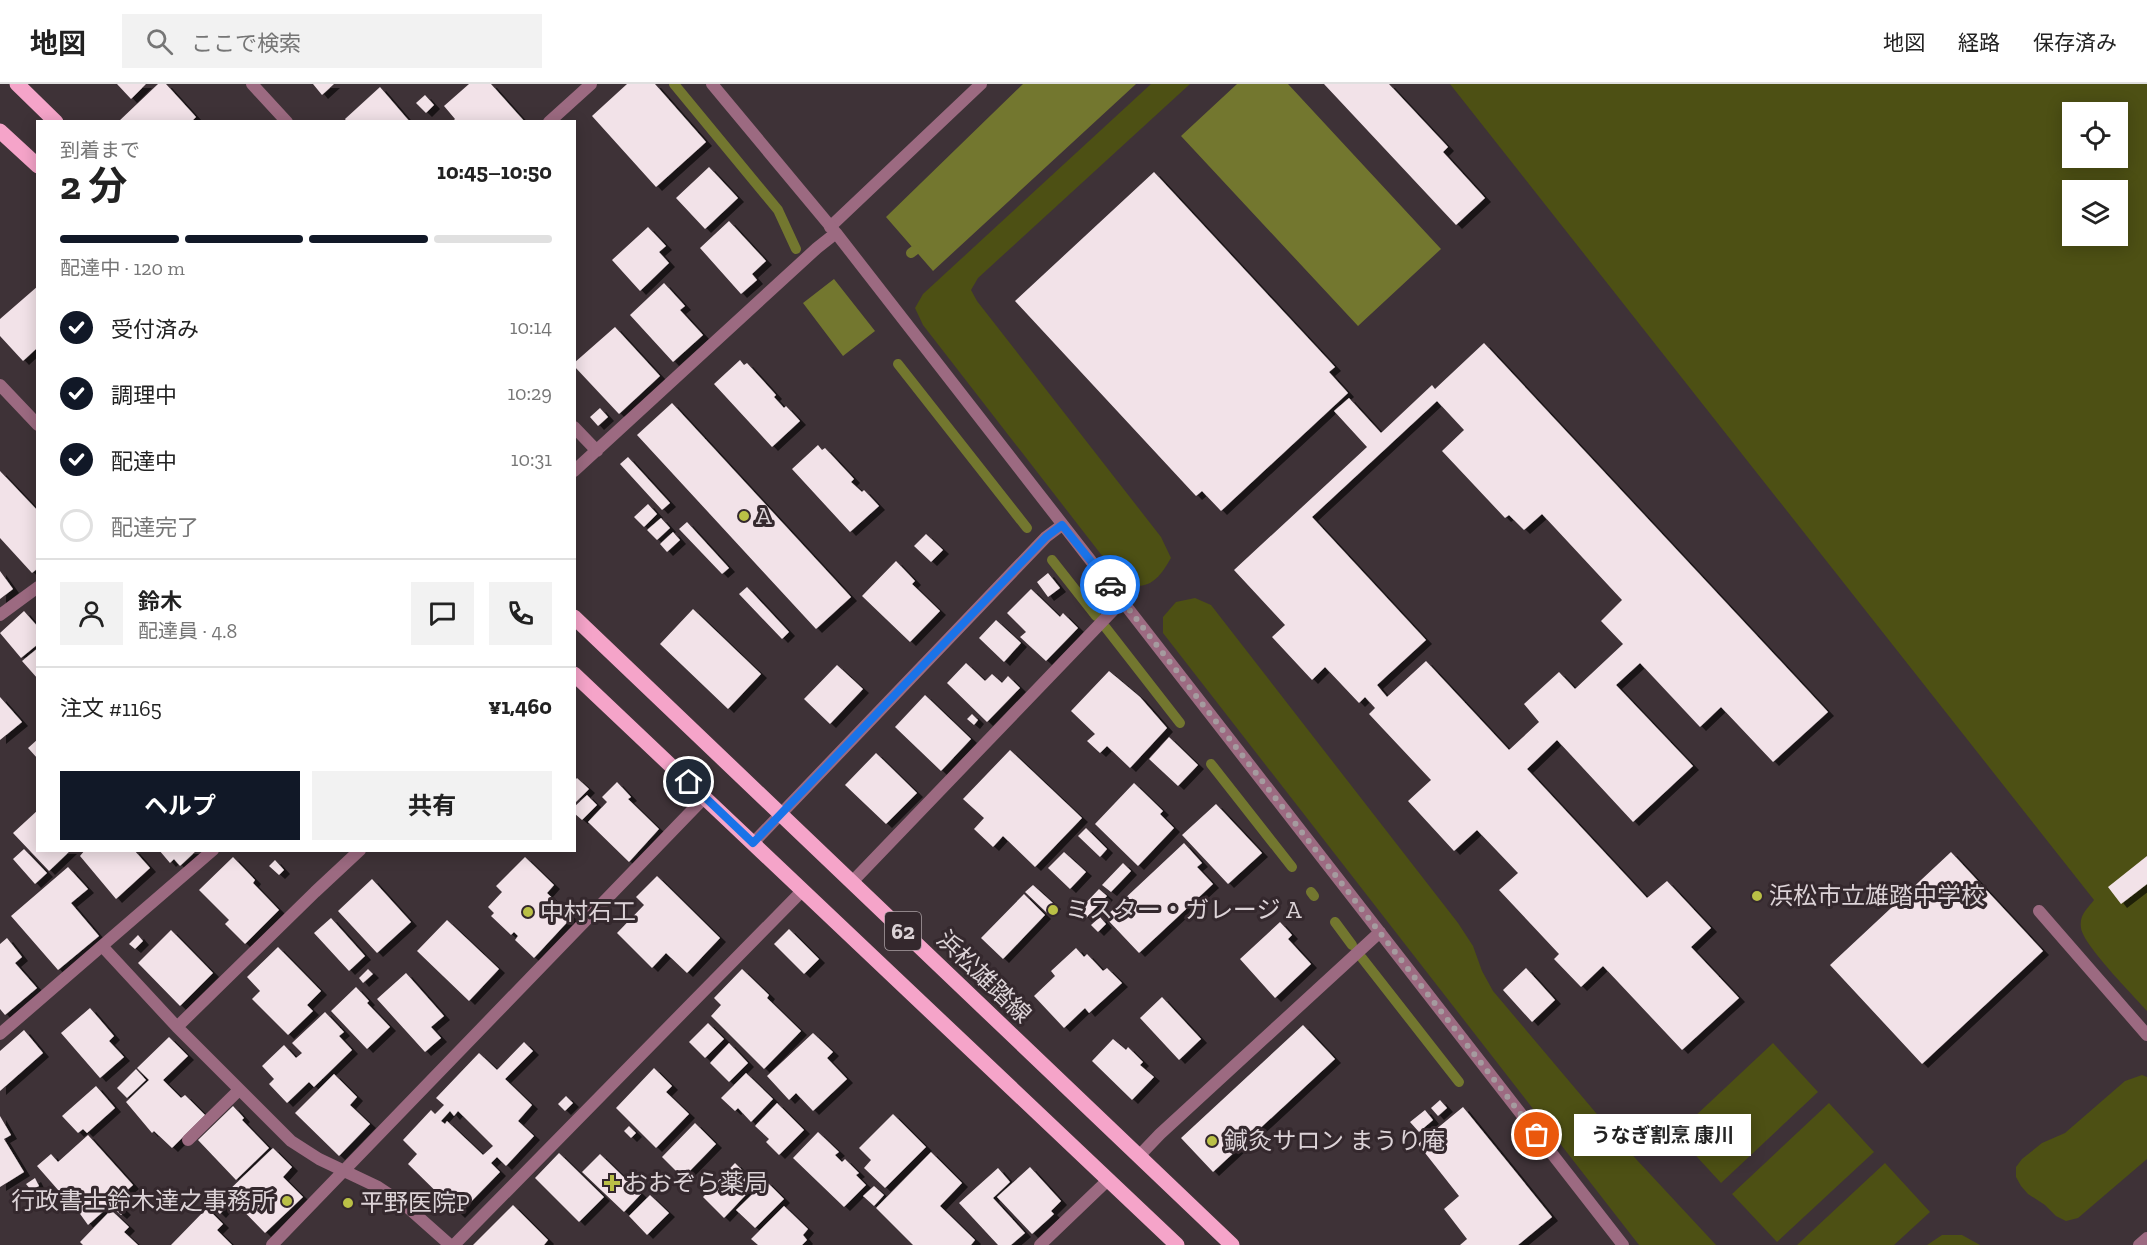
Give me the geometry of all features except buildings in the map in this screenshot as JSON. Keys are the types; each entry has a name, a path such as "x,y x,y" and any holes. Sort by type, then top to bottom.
{"main road":[{"path":"17,84 54,120"},
{"path":"0,130 36,164"},
{"name":"浜松雄踏線","path":"576,619 1232,1245"},
{"name":"62","path":"576,676 1177,1245"}],"street":[{"path":"252,84 286,120"},
{"path":"551,120 591,84"},
{"path":"712,84 833,230 1623,1245"},
{"path":"576,469 817,248 981,84"},
{"path":"0,385 36,423"},
{"path":"576,429 597,451"},
{"path":"753,843 1046,537 1062,525"},
{"path":"0,615 36,588"},
{"path":"852,882 1122,602"},
{"path":"272,1245 705,797"},
{"path":"0,1034 211,852"},
{"path":"177,1027 358,852"},
{"path":"102,946 177,1027 291,1141 319,1160 378,1187 405,1205 452,1245 803,890"},
{"path":"2039,911 2147,1035"},
{"path":"1139,1156 1160,1134 1380,932"},
{"path":"188,1140 239,1090"},
{"path":"1040,1245 1108,1180"},
{"path":"2139,1245 2147,1238"}],"shaded area":[{"path":"1023,84 1136,84 933,271 886,217"},
{"path":"1151,84 1190,84 978,278 971,290 977,301 1161,537 1171,558 1152,582 1133,586 1124,584 923,325 915,308 923,294"},
{"path":"1237,84 1288,84 1441,249 1358,326 1181,136"},
{"path":"1450,84 2147,84 2147,1011 2090,946 2081,928 2084,912 2094,900"},
{"path":"834,279 875,331 843,356 803,303"},
{"path":"1195,598 1211,605 1458,923 1473,946 1482,971 1493,991 1623,1145 1716,1245 1639,1245 1163,633 1163,617 1176,602"},
{"path":"1773,1043 1818,1092 1721,1183 1676,1134"},
{"path":"2142,1075 2147,1077 2147,1159 2078,1218 2066,1221 2056,1216 2021,1186 2016,1177 2016,1167 2022,1159 2042,1143 2065,1133 2125,1081"},
{"path":"1829,1103 1874,1152 1777,1242 1732,1194"},
{"path":"1885,1163 1930,1212 1894,1245 1797,1245"},
{"path":"1942,1235 1962,1235 1980,1245 1927,1245"}],"waterway":[{"path":"674,84 778,210 796,249"},
{"path":"911,253 915,250"},
{"path":"898,364 1027,528"},
{"path":"1052,560 1096,616"},
{"path":"1106,628 1180,723"},
{"path":"1211,764 1292,867"},
{"path":"1311,892 1314,896"},
{"path":"1335,922 1352,945"},
{"path":"1362,958 1459,1082"}],"way so far":[{"path":"1110,585 1537,1135"}],"place":[{"name":"A","path":"744,516"},
{"name":"浜松市立雄踏中学校","path":"1757,896"},
{"name":"ミスター・ガレージ A","path":"1053,910"},
{"name":"中村石工","path":"528,912"},
{"name":"うなぎ割烹 康川","path":"1537,1135"},
{"name":"鍼灸サロン まうり庵","path":"1212,1141"},
{"name":"おおぞら薬局","path":"612,1183"},
{"name":"行政書士鈴木達之事務所","path":"287,1201"},
{"name":"平野医院P","path":"348,1203"}],"route":[{"path":"689,782 753,843 1046,537 1062,525 1110,585"}]}
